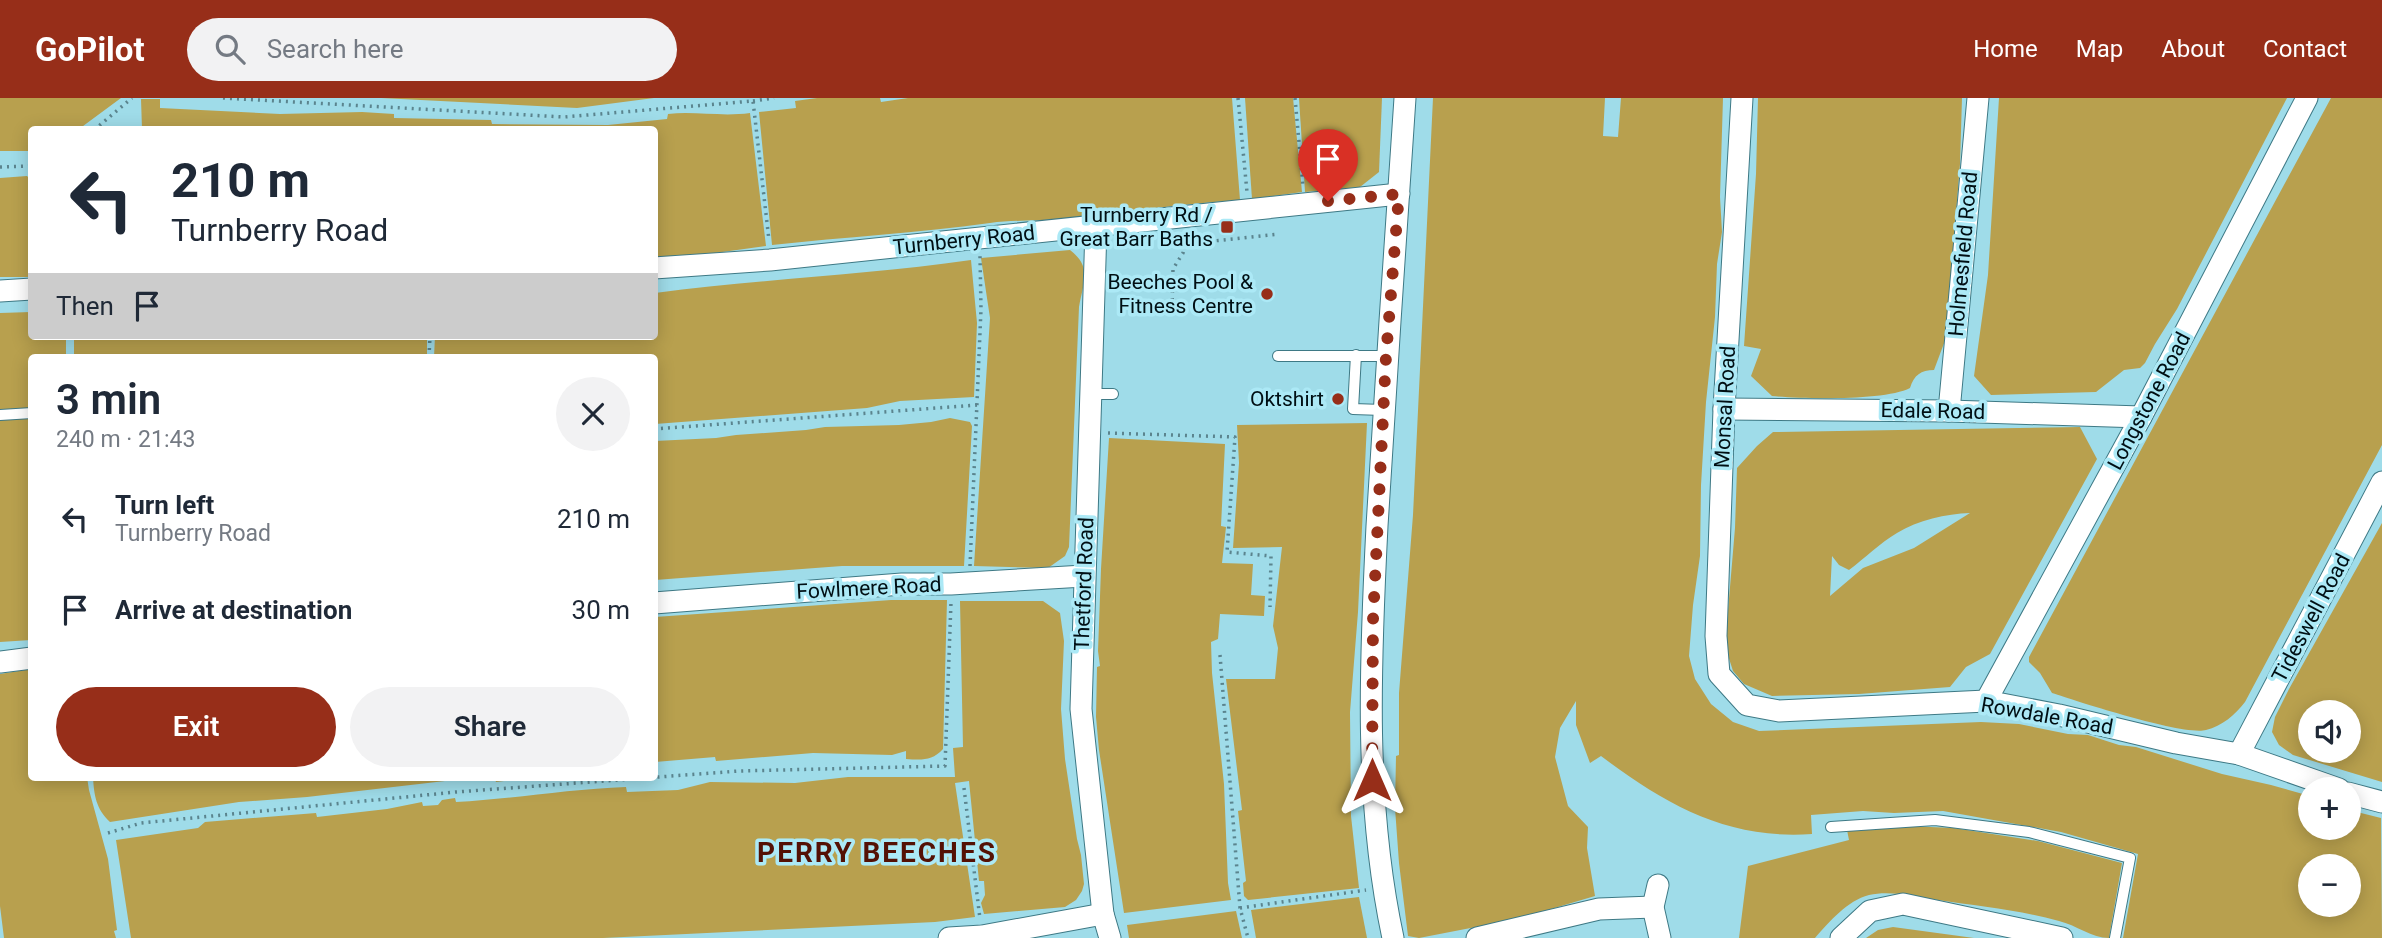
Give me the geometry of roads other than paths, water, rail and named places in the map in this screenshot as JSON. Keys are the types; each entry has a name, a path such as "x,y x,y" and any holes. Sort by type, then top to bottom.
{"street":[{"path":"1394,938 1382,888 1372,780 1373,620 1386,356 1405,98"},
{"name":"Monsal Road","path":"1742,98 1724,409 1716,636 1718,674 1747,705"},
{"name":"Holmesfield Road","path":"1949,411 1978,98"},
{"name":"Longstone Road","path":"1986,701 2141,416 2307,98"},
{"name":"Turnberry Road","path":"658,268 770,260 1096,228 1399,194"},
{"name":"Thetford Road","path":"1096,228 1102,394 1089,432 1081,709 1103,914 1110,938"},
{"path":"0,291 28,289"},
{"name":"Edale Road","path":"1724,409 2141,416"},
{"name":"Tideswell Road","path":"2239,754 2382,482"},
{"name":"Fowlmere Road","path":"658,603 902,584 1084,576"},
{"path":"0,662 28,658"},
{"name":"Rowdale Road","path":"1747,705 1779,711 1986,701 2176,743 2239,754 2305,777"},
{"path":"2361,796 2382,802"},
{"path":"1658,885 1653,907 1660,938"},
{"path":"1841,938 1870,911 1903,904 2062,938"},
{"path":"1477,938 1599,909 1653,907"},
{"path":"949,938 982,936 1103,914"}],"lane":[{"path":"1356,355 1353,409 1384,410"},
{"path":"1278,356 1386,356"},
{"path":"0,415 28,413"},
{"path":"1831,827 1935,820 2029,832 2130,858 2115,938"}],"place":[{"name":"Turnberry Rd / Great Barr Baths","path":"1227,227"},
{"name":"Beeches Pool & Fitness Centre","path":"1267,294"},
{"name":"Oktshirt","path":"1338,399"}],"district":[{"name":"PERRY BEECHES","path":"877,852"}]}
